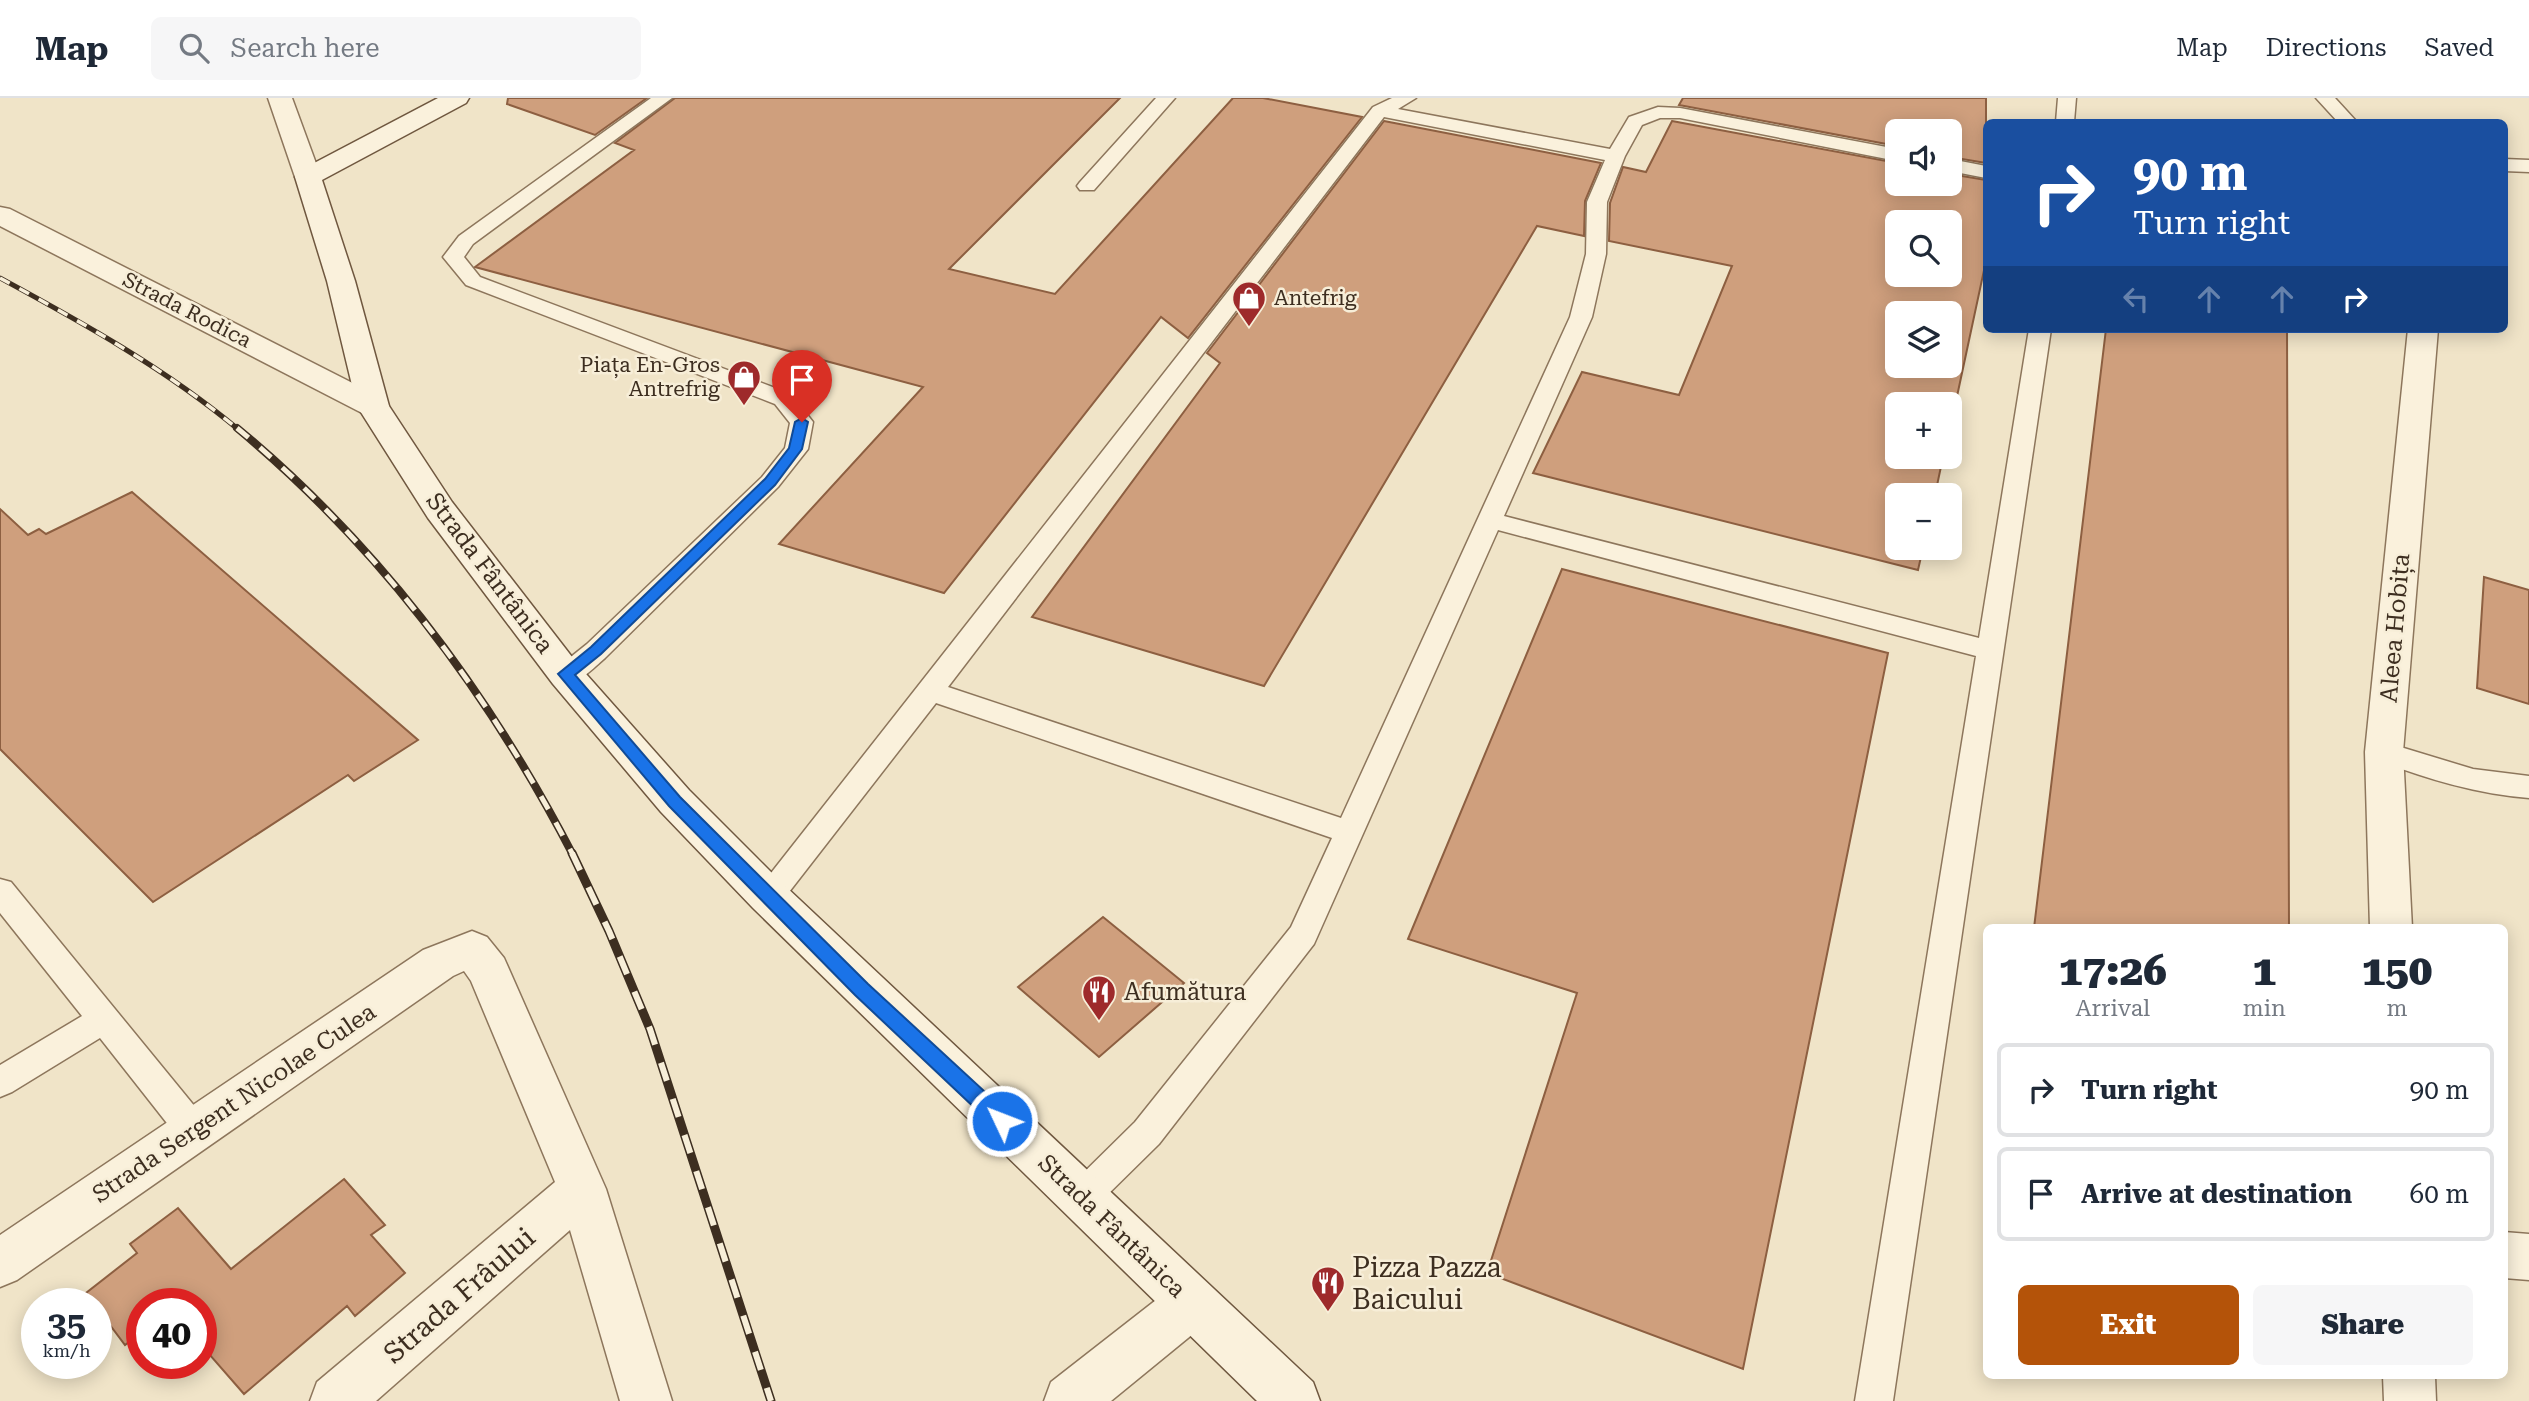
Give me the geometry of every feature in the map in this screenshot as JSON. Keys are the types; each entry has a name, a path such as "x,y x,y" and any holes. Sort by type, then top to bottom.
{"street":[{"name":"Strada Fântânica","path":"280,98 341,281 373,406 440,510 566,674 675,802 768,896 1294,1401"},
{"path":"308,177 457,98"},
{"name":"Strada Rodica","path":"0,215 373,406"},
{"name":"Aleea Hobița","path":"2392,924 2384,752 2423,333"},
{"name":"Strada Sergent Nicolae Culea","path":"0,1263 438,963 472,949 489,971 582,1189"},
{"path":"582,1189 646,1401"},
{"name":"Strada Frâului","path":"336,1401 582,1189"},
{"path":"2508,1255 2529,1257"},
{"path":"1070,1401 1192,1303"},
{"path":"2409,1379 2410,1401"}],"lane":[{"path":"566,674 596,651 770,482 796,449 802,422 783,399 473,281 453,257 466,240 663,98"},
{"path":"1087,186 1166,98"},
{"path":"768,896 1379,111 1407,98"},
{"path":"2065,119 2067,98"},
{"path":"2325,98 2345,119"},
{"path":"1379,111 1616,156"},
{"path":"1083,1196 1147,1133 1303,936 1581,317 1596,254 1597,201 1616,156 1635,121 1658,112 1680,113 1885,153"},
{"path":"2508,164 2529,166"},
{"path":"1962,167 1983,171"},
{"path":"1874,1401 2039,333"},
{"path":"1490,520 1990,650"},
{"path":"930,691 1350,832"},
{"path":"2384,752 2439,772 2498,785 2529,787"},
{"path":"0,891 193,1130"},
{"path":"0,1082 104,1019"}],"building":[{"path":"508,98 647,98 595,135 507,104"},
{"path":"675,98 1120,98 949,269 1055,294 1233,98 1263,98 1362,117 1188,338 1161,317 944,593 779,544 923,387 475,267 634,150 615,143"},
{"path":"1683,98 1986,98 1983,162 1962,159 1962,119 1885,119 1885,144 1679,105"},
{"path":"1384,121 1601,163 1585,201 1584,236 1537,226 1264,686 1032,617 1220,363 1207,353"},
{"path":"1672,121 1885,161 1885,196 1962,196 1962,176 1983,180 1983,275 1962,373 1962,301 1885,301 1885,378 1961,378 1958,392 1885,392 1885,469 1940,469 1938,483 1885,483 1885,560 1920,560 1918,570 1533,473 1582,372 1679,395 1732,266 1609,241 1610,203 1623,167 1646,172"},
{"path":"2106,333 2287,333 2289,924 2034,924"},
{"path":"132,492 418,740 354,781 348,775 153,902 0,749 0,509 28,535 39,529 46,534"},
{"path":"1562,569 1888,653 1743,1369 1487,1273 1577,993 1408,939"},
{"path":"2484,577 2529,590 2529,704 2477,688"},
{"name":"Afumătura","path":"1103,917 1184,983 1099,1057 1018,987"},
{"path":"344,1179 385,1225 371,1235 405,1273 355,1316 347,1306 244,1394 217,1363 217,1288 126,1288 125,1345 112,1328 112,1288 92,1288 137,1253 130,1244 178,1208 231,1269"}],"railway":[{"path":"0,278 153,367 239,430"},
{"path":"237,428 337,521 426,625 505,736 573,854"},
{"path":"573,854 609,931 650,1029 771,1401"}],"place":[{"name":"Antefrig","path":"1249,328"},
{"name":"Piața En-Gros Antrefrig","path":"744,407"},
{"name":"Afumătura","path":"1099,1022"},
{"name":"Pizza Pazza Baicului","path":"1328,1313"}],"route":[{"path":"802,422 796,449 770,482 596,651 566,674 675,802 862,989 1002,1121"}]}
